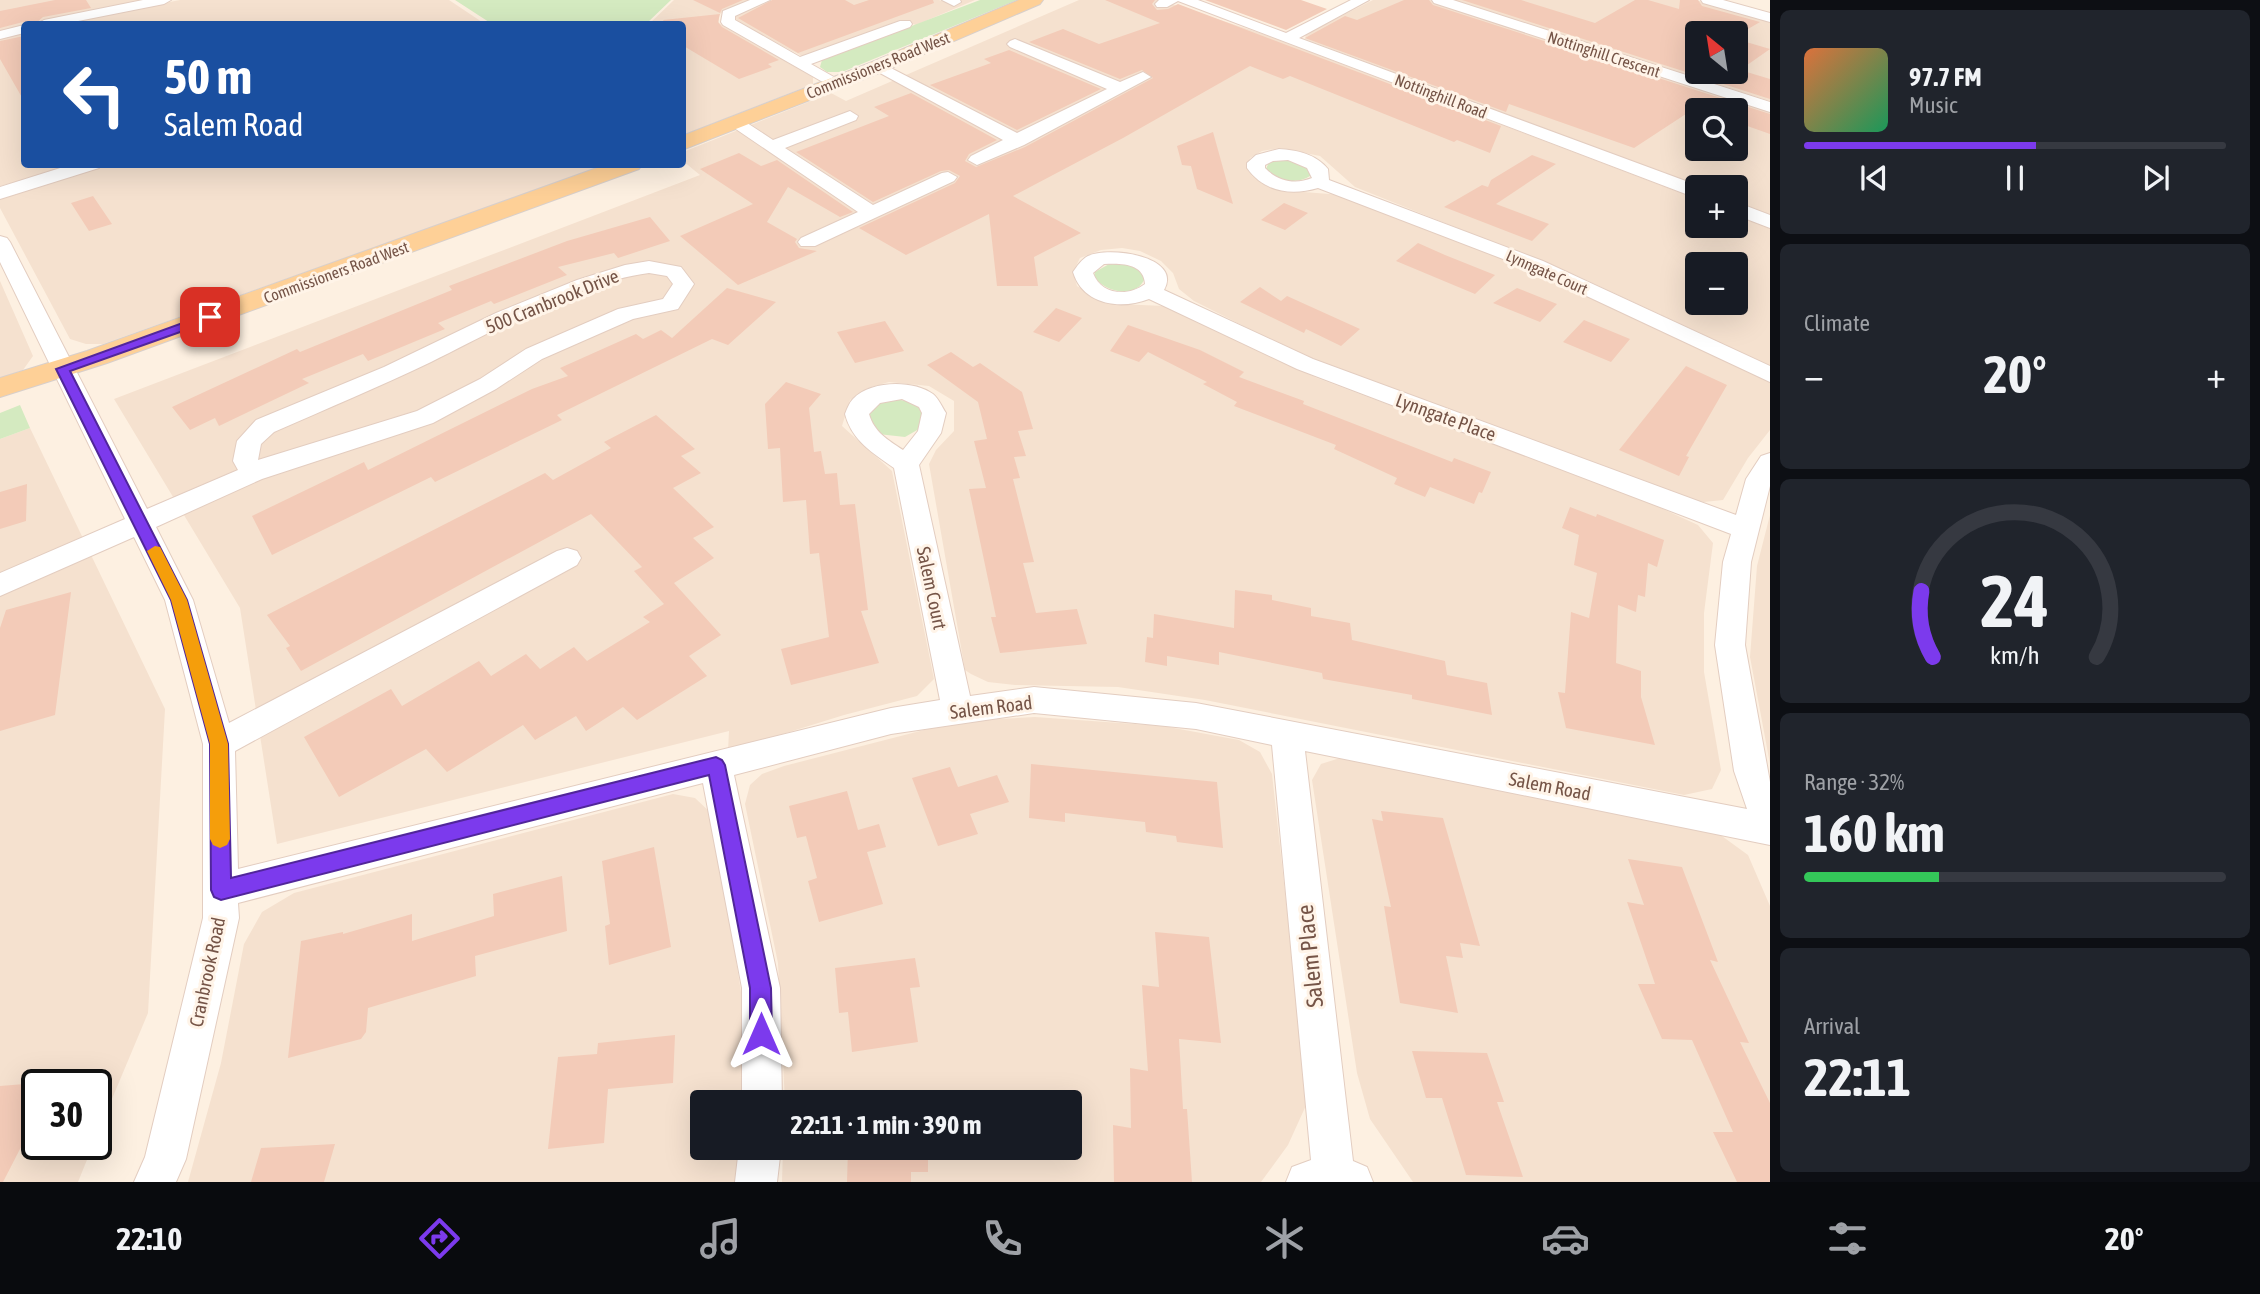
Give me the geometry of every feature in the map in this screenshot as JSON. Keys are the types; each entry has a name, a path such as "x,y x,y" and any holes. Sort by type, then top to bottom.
{"main road":[{"name":"Commissioners Road West","path":"686,142 877,67 1034,0"},
{"name":"Commissioners Road West","path":"0,388 63,369 621,168"}],"street":[{"path":"59,21 164,0"},
{"path":"763,0 728,14 727,22 835,84"},
{"name":"Nottinghill Road","path":"1185,0 1685,187"},
{"path":"1287,38 1362,0"},
{"name":"Nottinghill Crescent","path":"1439,0 1770,107"},
{"path":"1708,0 1770,18"},
{"path":"799,63 905,24"},
{"path":"0,35 21,30"},
{"path":"1015,44 1120,88"},
{"path":"877,67 1018,141"},
{"path":"977,160 1143,77"},
{"path":"771,147 850,116"},
{"path":"735,123 873,213"},
{"path":"0,193 80,168"},
{"path":"808,242 948,177"},
{"name":"Lynngate Court","path":"1318,182 1536,265 1770,375"},
{"path":"1748,213 1770,222"},
{"name":"Cranbrook Road","path":"0,242 179,600 219,744 221,918 164,1159 155,1182"},
{"name":"500 Cranbrook Drive","path":"649,267 674,271 684,284 670,304 626,314 534,354 488,384 425,417 285,464 249,467 249,441 265,426 393,372 504,318 584,284 632,269 649,267"},
{"name":"Lynngate Place","path":"1151,292 1305,365 1746,529"},
{"path":"1770,462 1759,479 1737,562 1730,645 1750,771 1770,828"},
{"name":"Salem Court","path":"906,464 958,711"},
{"path":"0,569 137,516 249,467"},
{"path":"0,585 137,516"},
{"path":"219,744 567,558"},
{"name":"Salem Road","path":"221,890 891,721 1034,700 1196,716 1770,828"},
{"name":"Salem Place","path":"1287,734 1331,1181"},
{"path":"716,765 761,988 762,1090"},
{"path":"756,1182 759,1160"}],"shaded area":[{"path":"0,0 146,0 47,21 21,21 21,27 0,31"},
{"path":"180,0 449,0 480,21 73,21"},
{"path":"674,0 752,0 726,9 719,15 719,23 813,77 813,84 686,134 686,21 652,21"},
{"path":"775,0 939,0 954,5 957,0 975,0 916,25 901,20 802,56 736,22 734,17 740,11"},
{"path":"1079,0 1159,0 1266,35 1685,194 1685,238 1748,238 1748,219 1770,228 1770,366 1580,277 1355,187 1320,156 1280,148 1262,151 1250,158 1248,167 1252,176 1274,186 1291,191 1342,195 1486,249 1770,382 1770,430 1748,458 1723,500 1704,502 1685,499 1303,356 1194,301 1179,289 1173,273 1161,261 1140,251 1122,248 1101,250 1080,258 1073,272 1077,286 1097,298 1117,304 1165,306 1317,378 1652,504 1698,525 1713,543 1704,613 1704,672 1721,770 1712,789 1684,795 1205,700 1118,687 988,682 971,674 965,670 929,464 936,450 954,431 954,401 929,386 889,382 868,388 850,400 842,426 892,471 934,679 917,696 844,715 728,751 729,731 277,844 240,608 114,399 700,175 686,163 686,151 831,93 846,101"},
{"path":"1373,0 1430,0 1730,98 1685,98 1685,161 1748,161 1748,104 1770,111 1770,215 1748,206 1748,175 1685,175 1685,182 1305,39 1306,34"},
{"path":"1451,0 1696,0 1770,21 1770,101 1716,84 1748,84 1748,21 1685,21 1685,74"},
{"path":"21,33 21,168 66,168 0,186 0,38"},
{"path":"98,168 598,168 103,344 86,344 70,339 0,208 0,200 11,194"},
{"path":"0,281 33,356 23,370 0,378"},
{"path":"30,428 165,709 148,1013 112,1099 112,1069 21,1069 21,1160 87,1160 78,1182 0,1182 0,439"},
{"path":"1770,515 1770,764 1750,657 1757,566"},
{"path":"1035,717 1163,726 1239,740 1260,752 1272,774 1308,1101 1288,1145 1261,1182 782,1182 783,1160 1082,1160 1082,1090 784,1090 778,963 745,804 750,785 762,774 784,766 959,721"},
{"path":"1340,758 1377,763 1715,831 1748,855 1770,906 1770,1182 1413,1182 1370,1119 1357,1073 1312,780 1321,764"},
{"path":"673,794 695,798 712,814 719,852 744,1011 743,1090 690,1090 690,1160 739,1160 736,1182 188,1182 221,1063 244,944 262,912 294,893"}],"green space":[{"path":"455,0 671,0 649,21 487,21"},
{"path":"980,0 1017,0 842,72 827,72 820,67 822,60"},
{"path":"1288,159 1307,166 1310,176 1287,180 1266,169 1269,162"},
{"path":"1111,263 1135,267 1145,278 1141,285 1128,291 1120,291 1112,290 1099,282 1094,276 1095,272"},
{"path":"893,399 913,403 922,415 919,429 905,437 878,434 866,413 877,403"},
{"path":"20,405 30,428 0,439 0,413"}],"building":[{"path":"55,0 86,0 91,8 43,17 38,21 21,21 0,28 0,11"},
{"path":"693,0 743,0 722,9 720,13"},
{"path":"772,0 845,0 854,5 869,0 933,0 934,3 798,53 738,18"},
{"path":"1105,0 1155,0 1152,4 1157,10 1178,4 1501,126 1490,153 1457,140 1454,142 1290,76 1283,79 1250,66 1013,196 1081,233 1034,257 1038,286 997,286 989,214 906,255 859,228 955,183 960,176 949,170 941,171 873,202 796,152 889,116 874,107 911,93 997,140 969,154 965,161 976,167 1025,147 1153,78 1142,70 1120,79 1029,42 1063,29 1099,44 1160,23"},
{"path":"1205,0 1301,0 1327,9 1286,30"},
{"path":"1404,0 1429,0 1433,5 1721,98 1685,98 1685,115 1634,148 1509,104 1506,112 1305,38 1345,16 1357,20"},
{"path":"1462,0 1521,0 1595,23 1635,0 1648,0 1679,9 1680,0 1698,0 1702,6 1760,22 1748,29 1748,21 1685,21 1685,72"},
{"path":"720,14 718,22 722,27 779,60 768,64 772,67 739,79 686,47 686,21 663,20"},
{"path":"21,37 21,96 0,59 0,41"},
{"path":"1748,43 1770,49 1748,64"},
{"path":"1009,50 1101,89 1017,130 930,85 991,63 984,59"},
{"path":"1748,72 1770,79 1770,99 1723,84 1748,84"},
{"path":"1748,107 1770,114 1770,134 1748,126"},
{"path":"1213,132 1233,204 1197,189 1191,166 1182,165 1177,146"},
{"path":"739,153 761,166 777,160 853,212 840,217 788,187 767,222 797,239 795,242 799,248 817,251 738,285 680,236 753,204 700,169"},
{"path":"1532,155 1556,164 1496,204 1549,224 1532,241 1444,207 1482,185 1488,187 1491,180"},
{"path":"93,196 112,224 89,231 71,203"},
{"path":"1284,203 1308,213 1285,230 1261,220"},
{"path":"650,217 670,241 618,258 614,253 558,267 567,275 494,304 491,301 438,323 445,329 368,361 363,354 302,379 309,383 219,426 215,418 190,430 172,407 297,349 300,352 452,290 449,286 567,241"},
{"path":"1418,243 1495,275 1475,294 1396,261"},
{"path":"1260,287 1281,301 1287,296 1360,329 1341,346 1306,329 1304,333 1240,302"},
{"path":"727,288 776,302 728,345 712,339 557,415 562,420 435,482 431,477 272,555 252,516 364,462 368,470 532,389 568,376 560,368 636,334 643,339 661,330 672,338"},
{"path":"1517,288 1557,304 1540,322 1493,303"},
{"path":"1056,308 1082,318 1059,342 1033,332"},
{"path":"1584,320 1630,339 1611,362 1563,342"},
{"path":"885,321 904,351 855,363 837,332"},
{"path":"1128,325 1200,350 1244,372 1239,377 1304,401 1303,404 1452,462 1454,458 1491,472 1482,493 1479,492 1474,504 1430,487 1425,497 1394,484 1397,478 1334,449 1336,445 1234,406 1237,402 1203,384 1207,382 1148,352 1139,362 1110,351"},
{"path":"951,352 973,367 980,363 1022,392 1033,429 1018,431 1026,456 1014,457 1020,478 1013,479 1034,562 1023,563 1036,613 1077,609 1087,644 1000,653 991,617 996,617 969,489 986,488 974,441 987,439 978,402 927,365"},
{"path":"1686,366 1727,385 1686,456 1689,457 1679,476 1619,450"},
{"path":"786,382 821,394 809,408 814,452 821,451 825,474 837,473 840,505 855,504 868,610 861,611 879,663 791,685 781,649 829,637 819,553 810,554 806,500 783,502 780,448 768,449 765,404"},
{"path":"656,415 695,449 681,456 701,473 673,488 714,527 693,538 714,558 674,583 721,635 689,656 707,676 637,720 623,707 586,731 576,716 535,740 523,725 447,772 426,749 339,797 304,737 391,689 402,706 479,661 491,676 526,654 540,669 574,647 587,661 650,622 643,617 664,604 634,571 642,567 591,514 301,671 286,648 290,646 267,615 545,473 553,480 611,448 604,442"},
{"path":"27,484 26,521 0,529 0,492"},
{"path":"1570,507 1596,517 1597,514 1664,540 1657,567 1648,563 1645,597 1638,595 1636,612 1618,605 1616,663 1641,671 1641,697 1655,745 1566,728 1558,692 1565,693 1571,612 1589,618 1597,573 1574,565 1579,535 1562,528"},
{"path":"1235,590 1272,595 1272,600 1311,608 1311,616 1350,623 1352,640 1445,661 1447,675 1487,683 1492,715 1412,699 1412,695 1323,679 1322,673 1219,652 1219,665 1167,656 1167,666 1145,662 1147,637 1153,638 1154,614 1234,628"},
{"path":"71,592 55,715 0,731 0,628 6,610"},
{"path":"1031,764 1217,782 1223,848 1177,842 1176,836 1146,832 1145,822 1065,813 1065,822 1029,818"},
{"path":"950,767 958,787 997,775 1009,802 970,814 978,834 938,846 912,778"},
{"path":"847,791 858,830 879,824 886,847 867,852 883,904 819,922 808,881 817,878 806,836 797,838 789,806"},
{"path":"1381,811 1443,818 1480,946 1460,943 1463,958 1446,956 1458,1013 1400,1003 1384,906 1391,907 1372,819 1383,821"},
{"path":"654,847 671,947 609,965 605,926 610,924 602,861"},
{"path":"1628,859 1682,867 1718,962 1710,960 1749,1043 1740,1042 1770,1103 1770,1182 1737,1182 1713,1132 1733,1132 1692,1040 1662,1039 1638,984 1655,984 1627,902 1644,905"},
{"path":"562,876 567,931 475,956 476,976 368,1008 366,1032 361,1039 288,1058 301,941 343,934 412,914 412,941 494,916 493,894"},
{"path":"1155,932 1209,937 1221,1043 1179,1039 1183,1109 1187,1109 1192,1182 1114,1182 1113,1125 1131,1128 1130,1068 1148,1071 1142,985 1159,987"},
{"path":"915,958 920,987 910,988 918,1042 852,1052 848,1012 839,1013 835,968"},
{"path":"675,1035 673,1083 608,1089 604,1143 548,1149 558,1057 597,1054 598,1043"},
{"path":"1412,1051 1487,1053 1504,1102 1497,1102 1523,1177 1466,1175 1442,1098 1426,1098"},
{"path":"21,1084 21,1147 3,1182 0,1182 0,1086"},
{"path":"335,1144 324,1182 251,1182 261,1148"},
{"path":"848,1160 928,1160 928,1172 911,1172 911,1182 847,1182"}],"slow traffic":[{"path":"155,551 179,600 219,744 220,839"}],"route":[{"path":"210,317 63,369 179,600 219,744 221,890 716,765 761,988 761,1034"}]}
